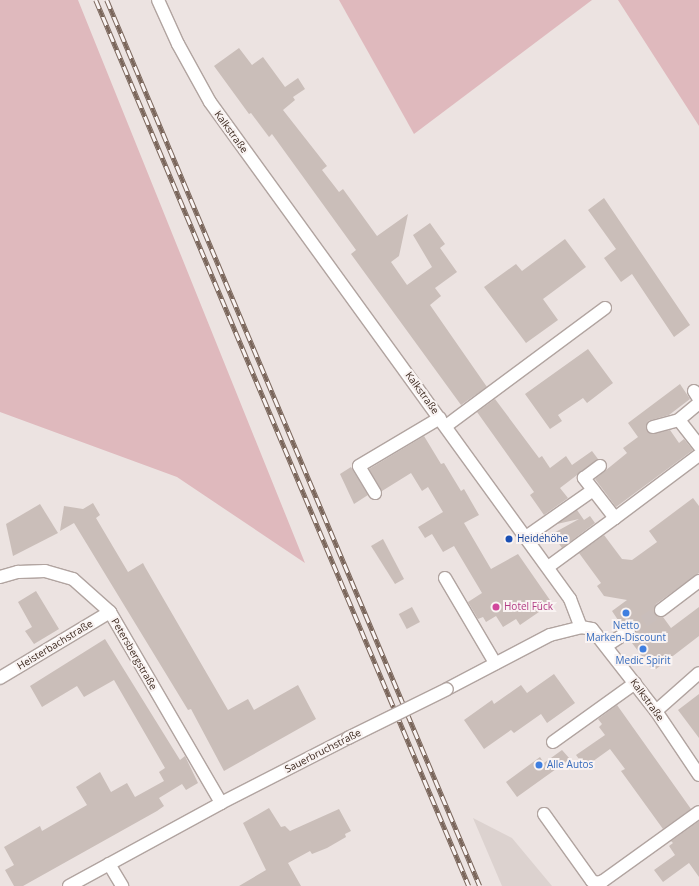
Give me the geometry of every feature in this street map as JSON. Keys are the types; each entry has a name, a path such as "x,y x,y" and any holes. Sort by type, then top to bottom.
{"street":[{"name":"Kalkstraße","path":"158,0 178,44 210,102 548,567 570,599 581,627 592,629 606,646 656,711 699,775"},
{"path":"375,493 359,466 443,422 605,308"},
{"path":"653,427 679,420 699,403"},
{"path":"679,420 699,446"},
{"path":"548,567 699,455"},
{"path":"600,466 584,478 615,518"},
{"path":"526,536 593,490"},
{"name":"Petersbergstraße","path":"0,577 18,572 45,571 73,579 110,612 221,803"},
{"path":"444,578 495,663"},
{"path":"661,610 699,581"},
{"name":"Heisterbachstraße","path":"0,678 110,612"},
{"name":"Sauerbruchstraße","path":"69,886 221,803 447,689 550,635 581,627"},
{"path":"606,646 629,631"},
{"path":"656,711 699,673"},
{"path":"553,742 634,683"},
{"path":"544,814 592,881 597,883 603,881 699,812"},
{"path":"109,864 122,886"}],"shaded area":[{"path":"0,0 78,0 305,563 177,477 0,412"},
{"path":"339,0 592,0 414,134"},
{"path":"618,0 699,0 699,126"},
{"path":"473,818 512,838 552,886 502,886"}],"building":[{"path":"239,48 252,65 263,57 285,87 298,78 305,89 293,97 295,100 283,110 327,166 322,170 339,192 343,189 377,236 408,214 399,256 391,262 407,285 432,267 413,235 430,223 445,244 440,248 457,272 435,288 441,296 430,305 487,387 461,405 351,254 356,250 272,134 269,137 251,113 249,114 214,66"},
{"path":"604,198 690,325 674,337 632,274 621,282 604,258 616,249 588,210"},
{"path":"565,239 586,267 543,299 558,320 526,343 484,287 516,264 522,271"},
{"path":"588,349 613,383 587,403 583,398 558,415 562,421 550,429 525,394"},
{"path":"680,384 690,399 669,415 648,421 646,429 651,434 670,430 679,443 684,439 693,450 616,507 595,479 627,453 623,448 638,437 628,423"},
{"path":"495,399 539,458 542,456 550,468 566,456 572,465 592,451 598,459 560,488 568,498 544,515 530,495 534,492 477,412"},
{"path":"424,436 441,464 444,463 461,491 464,489 479,515 464,523 491,569 518,554 552,603 520,625 516,619 503,627 496,616 486,622 483,617 478,619 468,602 482,593 454,546 443,552 432,534 425,538 418,527 443,512 428,487 422,491 411,473 382,491 369,469"},
{"path":"351,467 368,495 354,504 340,474"},
{"path":"693,498 699,506 699,573 656,604 654,611 658,617 663,617 671,628 699,607 699,636 656,669 651,668 632,643 632,638 636,631 635,627 618,620 612,611 627,600 604,596 597,586 601,583 579,553 604,535 622,559 632,560 657,542 649,531"},
{"path":"93,503 100,515 96,518 128,572 143,563 228,710 248,699 254,710 298,685 316,719 224,771 191,709 188,710 74,523 60,531 64,506 83,509"},
{"path":"40,504 58,533 13,556 6,524"},
{"path":"577,510 584,520 590,516 595,523 562,548 552,534 579,519 557,524"},
{"path":"383,539 404,579 395,584 371,546"},
{"path":"36,591 59,629 34,644 25,631 32,627 18,602"},
{"path":"412,607 420,622 407,629 399,614"},
{"path":"105,639 180,760 185,756 198,783 186,790 182,784 159,798 164,806 157,811 23,886 14,886 5,870 14,865 4,847 40,826 42,831 87,805 76,787 100,772 111,792 127,783 135,797 164,781 159,772 165,768 114,680 84,697 77,686 42,707 30,686"},
{"path":"554,674 575,703 547,723 541,714 514,733 511,730 484,749 464,720 492,700 494,704 521,685 527,693"},
{"path":"699,694 699,738 678,710"},
{"path":"617,705 691,809 663,829 621,771 625,769 610,749 585,767 576,755 605,735 599,727 602,724 598,719"},
{"path":"562,750 570,759 517,797 506,782 540,757 544,763"},
{"path":"269,808 281,827 285,826 290,831 339,809 351,831 345,834 346,837 327,848 312,854 310,851 288,863 301,886 239,886 266,870 243,823"},
{"path":"699,821 699,877 689,863 663,882 654,870 675,855 669,846 673,843 671,841"}],"tunnel":[{"path":"629,631 661,610"}],"railway":[{"path":"96,0 469,886"},
{"path":"107,0 480,886"}],"place":[{"name":"Heidehöhe","path":"509,539"},
{"name":"Hotel Fück","path":"496,607"},
{"name":"Netto Marken-Discount","path":"626,613"},
{"name":"Medic Spirit","path":"643,649"},
{"name":"Alle Autos","path":"539,765"}]}
